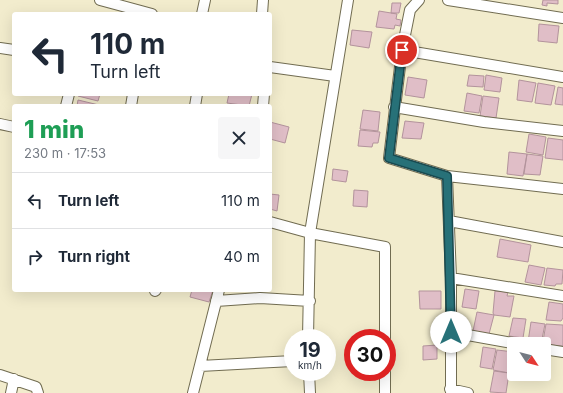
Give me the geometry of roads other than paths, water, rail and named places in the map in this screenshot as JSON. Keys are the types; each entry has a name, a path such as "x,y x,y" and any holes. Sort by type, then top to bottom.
{"street":[{"path":"100,0 120,2 147,12"},
{"path":"202,12 205,0"},
{"path":"262,12 263,0"},
{"path":"308,329 310,233 348,0"},
{"path":"419,0 410,10 402,50 389,158 447,176 563,190"},
{"path":"448,0 563,18"},
{"path":"0,48 12,50"},
{"path":"402,50 563,77"},
{"path":"272,67 335,76"},
{"path":"394,107 484,122 563,131"},
{"path":"0,124 12,127"},
{"path":"447,176 451,278 450,391 468,393"},
{"path":"449,221 563,242"},
{"path":"272,223 310,233 385,247 385,329"},
{"path":"451,278 563,296"},
{"path":"193,393 218,292"},
{"path":"216,301 260,298 310,301"},
{"path":"451,332 507,342"},
{"path":"551,350 563,352"},
{"path":"200,366 284,361"},
{"path":"0,375 36,387 38,393"},
{"path":"11,393 14,380"},
{"path":"309,381 310,393"},
{"path":"385,381 385,393"}]}
